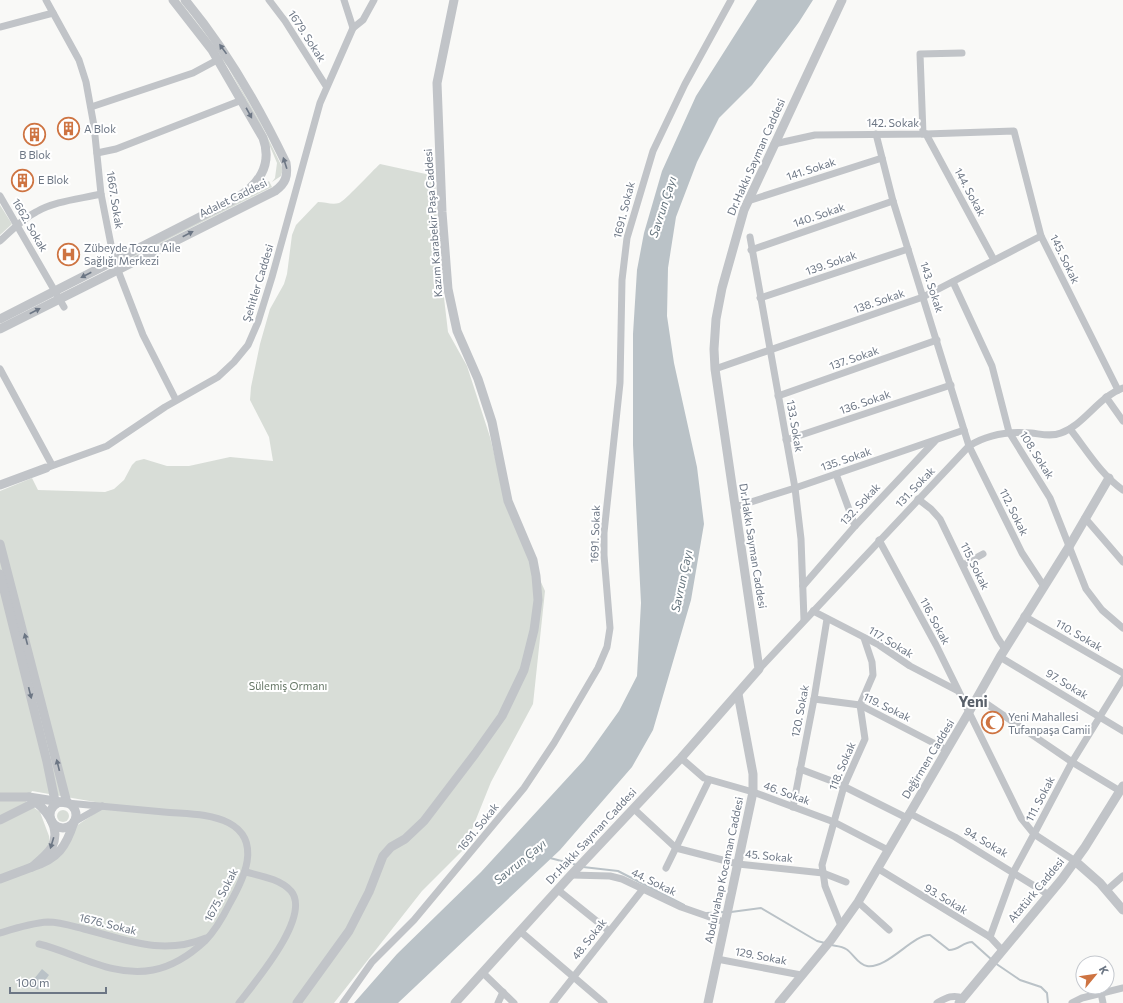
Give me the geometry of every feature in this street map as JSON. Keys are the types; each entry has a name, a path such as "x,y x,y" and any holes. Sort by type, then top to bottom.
{"street":[{"name":"1667. Sokak","path":"46,0 79,60 91,107 101,194 116,265 143,335 176,400"},
{"path":"0,329 60,299 116,265 235,199 251,188 259,180 266,160 266,144 219,60 173,0"},
{"name":"Adalet Caddesi","path":"116,265 275,191 284,184 287,178 286,163 228,56 185,0"},
{"name":"1679. Sokak","path":"269,0 285,21 326,86"},
{"path":"344,0 353,28"},
{"name":"Şehitler Caddesi","path":"49,466 107,446 176,400 226,370 248,345 253,335 272,276 302,172 315,120 326,86 353,28 363,20 374,0"},
{"name":"Kazım Karabekir Paşa Caddesi","path":"297,1003 349,931 369,892 383,856 391,847 409,836 424,821 457,779 502,716 524,670 534,630 538,600 533,560 510,506 492,422 478,379 457,331 448,289 441,190 437,83 454,0"},
{"name":"1691. Sokak","path":"342,1003 372,962 414,920 524,788 554,743 604,656 610,628 604,562 604,533 620,383 622,280 625,248 634,210 652,150 685,84 731,0"},
{"name":"Dr.Hakkı Sayman Caddesi","path":"455,1003 483,974 581,864 681,758 759,670 715,369 714,334 722,288 737,230 748,201 842,0"},
{"path":"0,27 54,13"},
{"name":"144. Sokak","path":"962,53 920,54 925,134 994,260"},
{"path":"91,107 193,73 219,60"},
{"path":"97,153 116,149 242,100"},
{"name":"142. Sokak","path":"774,144 807,136 1014,131"},
{"name":"145. Sokak","path":"1014,131 1041,236 1121,389"},
{"name":"143. Sokak","path":"876,134 893,201 938,340 969,446"},
{"name":"141. Sokak","path":"748,201 882,158"},
{"path":"0,241 36,212 48,207 101,194"},
{"name":"1662. Sokak","path":"0,196 60,299"},
{"name":"140. Sokak","path":"752,250 893,201"},
{"name":"138. Sokak","path":"715,369 923,297 1041,236"},
{"name":"133. Sokak","path":"750,237 795,488 803,586 804,620"},
{"name":"139. Sokak","path":"760,298 908,249"},
{"name":"108. Sokak","path":"953,282 992,366 1009,432 1050,498 1091,597 1102,610 1123,628"},
{"path":"0,319 60,299"},
{"name":"137. Sokak","path":"778,396 938,340"},
{"path":"0,369 49,466 0,485"},
{"name":"136. Sokak","path":"786,440 951,385"},
{"name":"131. Sokak","path":"759,670 879,540 969,446 984,438 1009,432 1055,435 1070,428 1106,397 1121,389"},
{"path":"1106,397 1123,421"},
{"path":"1070,428 1109,478 1123,490"},
{"name":"135. Sokak","path":"735,507 964,430"},
{"name":"132. Sokak","path":"803,586 855,526 936,440"},
{"name":"112. Sokak","path":"969,446 1022,553 1043,585"},
{"path":"836,474 855,526"},
{"name":"Değirmen Caddesi","path":"779,1003 831,940 858,902 978,698 1024,616 1070,545 1109,478"},
{"name":"115. Sokak","path":"918,499 931,509 940,519 996,638 1005,649"},
{"path":"1085,518 1123,562"},
{"name":"116. Sokak","path":"879,540 959,691 1021,818 1034,834 1075,861"},
{"path":"0,544 4,553 67,803 75,811 74,822 66,843 57,855 47,862 0,879"},
{"path":"962,565 983,554"},
{"path":"0,574 47,762 55,801"},
{"name":"117. Sokak","path":"813,611 885,649 910,666 959,691"},
{"name":"110. Sokak","path":"1024,616 1123,673"},
{"name":"120. Sokak","path":"793,807 814,699 827,619"},
{"path":"860,705 873,675 872,662 864,638"},
{"name":"97. Sokak","path":"1000,657 1123,731"},
{"name":"111. Sokak","path":"990,937 1014,871 1072,762 1123,679"},
{"name":"Abdulvahap Kocaman Caddesi","path":"708,1003 724,922 753,792 753,774 738,694"},
{"path":"978,698 1072,762 1122,789"},
{"name":"119. Sokak","path":"814,699 860,705 947,750"},
{"name":"118. Sokak","path":"841,926 825,886 822,865 844,786 864,743 865,733 860,705"},
{"name":"46. Sokak","path":"681,758 699,776 753,792 834,822 888,850"},
{"name":"94. Sokak","path":"800,769 844,786 955,837 1014,871 1050,894"},
{"path":"666,868 709,780"},
{"name":"Atatürk Caddesi","path":"961,1001 1050,894 1075,861 1122,789"},
{"path":"0,796 67,803"},
{"path":"32,800 45,810 55,825 62,828 70,826 74,822 102,806"},
{"path":"0,820 32,800"},
{"path":"32,867 49,852 54,842 51,811 56,805 67,803"},
{"name":"1675. Sokak","path":"39,944 60,949 90,962 105,966 141,972 162,968 179,962 210,936 225,914 246,872 248,859 247,847 241,834 229,823 215,818 194,815 67,803"},
{"name":"45. Sokak","path":"634,809 676,848 738,864 823,873 846,882"},
{"path":"1075,861 1094,876 1123,910"},
{"name":"93. Sokak","path":"877,868 990,937 1002,950"},
{"path":"239,1003 289,930 295,906 293,894 286,887 273,880 246,872"},
{"name":"44. Sokak","path":"571,875 610,876 622,879 681,907 724,922"},
{"path":"1107,890 1123,876"},
{"name":"48. Sokak","path":"553,1003 643,888"},
{"path":"558,890 609,931"},
{"path":"858,902 888,930"},
{"name":"1676. Sokak","path":"0,934 29,925 48,922 65,924 160,947 187,945 210,936"},
{"path":"521,932 604,1003"},
{"name":"129. Sokak","path":"717,958 801,975"},
{"path":"483,974 514,1003"},
{"path":"498,1003 503,992"},
{"path":"1072,1003 1082,998 1096,995"},
{"path":"937,1003 950,996 961,1001"}],"green space":[{"path":"177,0 179,0 221,54 259,120 283,169 281,176 272,182 275,178 277,163 266,137 228,67"},
{"name":"Sülemiş Ormanı","path":"380,164 435,176 438,246 448,332 467,366 490,437 508,510 545,591 533,704 491,782 464,849 422,891 334,1003 0,1003 0,491 32,478 38,490 105,492 114,489 124,480 132,465 136,461 144,459 167,466 189,466 230,457 273,461 269,437 250,400 251,387 260,344 270,309 284,284 287,274 292,235 296,225 318,202 334,204 339,203","holes":["32,791 95,802 94,814 76,826 63,852 50,843 40,812 26,802"]},
{"path":"269,181 272,187 133,257 132,256 222,210"},
{"path":"0,205 12,224 0,235"},
{"path":"65,810 68,811 68,821 61,822 58,821 57,814 58,811"}],"water":[{"name":"Savrun Çayı","path":"757,0 813,0 799,22 752,85 719,118 697,162 676,217 668,268 667,316 674,363 697,467 704,524 691,600 653,730 632,767 560,850 398,1003 354,1003 397,954 481,872 584,760 619,711 637,676 641,603 633,445 633,334 637,270 644,233 662,171 696,96"},
{"path":"42,969 49,975 38,990 30,984"}],"waterway":[{"path":"550,858 577,865"},
{"path":"583,867 618,871 684,905"},
{"path":"731,912 761,908 817,941 825,943"},
{"path":"707,913 724,912"},
{"path":"831,945 844,948 849,951 858,961 867,966 883,962 916,940 923,936 930,935 949,950 956,949 966,943 972,942 992,960"},
{"path":"995,963 1020,980 1041,987 1047,993 1048,1003"}],"place":[{"name":"A Blok","path":"68,129"},
{"name":"B Blok","path":"35,135"},
{"name":"E Blok","path":"23,180"},
{"name":"Zübeyde Tozcu Aile Sağlığı Merkezi","path":"68,254"},
{"name":"Yeni Mahallesi Tufanpaşa Camii","path":"993,723"}],"district":[{"name":"Yeni","path":"973,702"}]}
